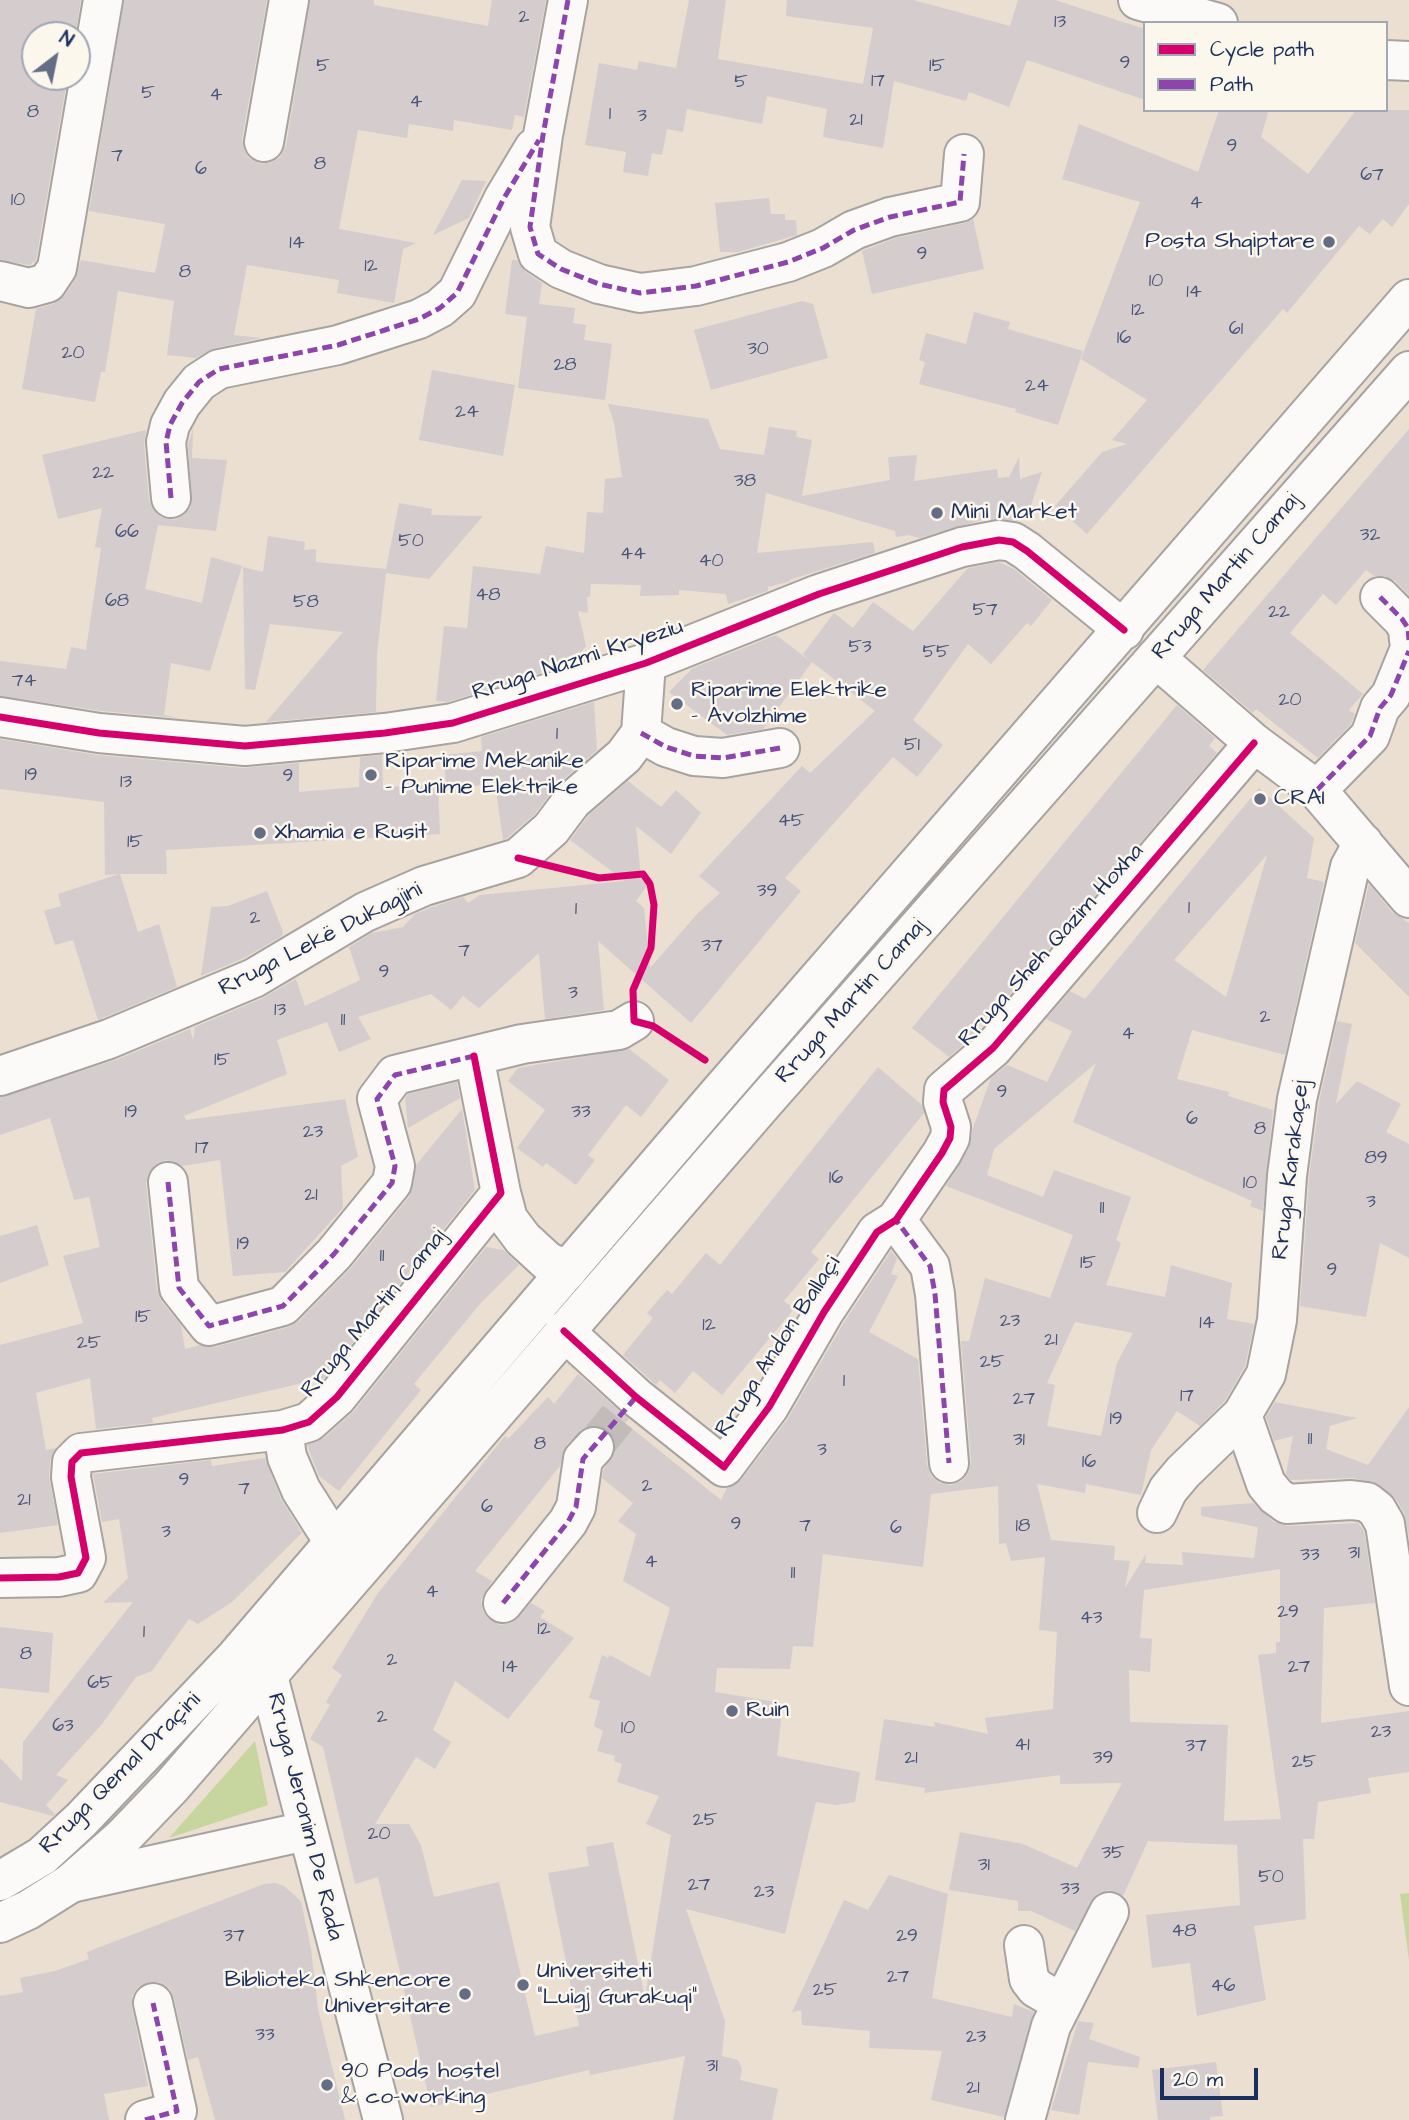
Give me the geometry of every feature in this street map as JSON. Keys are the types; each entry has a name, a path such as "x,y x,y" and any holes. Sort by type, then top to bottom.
{"street":[{"path":"0,281 29,288 47,283 57,268 103,0"},
{"path":"264,142 289,0"},
{"path":"568,0 543,135 530,227 538,254 561,269 598,284 640,293 696,286 789,262 823,248 854,230 890,217 960,202 964,154"},
{"path":"1138,0 1211,21"},
{"path":"1388,60 1409,61"},
{"path":"171,498 166,442 182,402 199,382 219,369 338,345 419,319 440,308 457,293 504,198 543,135"},
{"name":"Rruga Martin Camaj","path":"235,1658 1409,299"},
{"name":"Rruga Martin Camaj","path":"71,1883 123,1837 268,1676 565,1331 1409,371"},
{"name":"Rruga Nazmi Kryeziu","path":"0,717 99,733 245,746 453,723 646,663 819,594 962,547 999,540 1013,542 1027,551 1124,630"},
{"path":"1380,597 1402,619 1408,628 1409,640"},
{"path":"1317,790 1370,736 1380,708 1391,695 1409,651"},
{"path":"1156,658 1254,743 1317,790 1409,898"},
{"path":"646,663 640,733 666,747 694,756 723,758 780,748"},
{"name":"Rruga Lekë Dukagjini","path":"0,1076 109,1039 254,978 365,912 424,886 518,859 551,829 572,801 624,756 640,733"},
{"name":"Rruga Sheh Qazim Hoxha","path":"896,1220 950,1138 944,1090 993,1048 1254,743"},
{"name":"Rruga Karakaçej","path":"1157,1513 1168,1490 1183,1472 1242,1415 1266,1374 1271,1354 1297,1099 1350,867 1363,843"},
{"path":"168,1182 179,1288 209,1326 283,1306 334,1254 392,1184 395,1166 377,1100 395,1076 474,1056 592,1032 619,1030 634,1021"},
{"path":"474,1056 508,1219 523,1239 547,1261 567,1271"},
{"name":"Rruga Martin Camaj","path":"0,1578 59,1577 78,1573 86,1558 71,1477 72,1462 80,1453 283,1430 309,1422 337,1397 501,1193"},
{"path":"896,1220 930,1266 935,1294 949,1463"},
{"name":"Rruga Andon Ballaçi","path":"565,1331 627,1407 724,1467 769,1407 824,1312 877,1232 896,1220"},
{"path":"1242,1415 1266,1485 1287,1504 1351,1500 1367,1502 1377,1510 1385,1524 1409,1686"},
{"path":"283,1430 287,1457 301,1489 334,1542"},
{"path":"503,1603 568,1522 576,1507 583,1459 594,1447"},
{"name":"Rruga Qemal Draçini","path":"0,1881 42,1856 81,1820 235,1658"},
{"name":"Rruga Jeronim De Rada","path":"268,1676 383,2120"},
{"name":"Rruga Qemal Draçini","path":"0,1923 28,1910 71,1883 306,1831"},
{"path":"1025,2120 1051,2026 1109,1912"},
{"path":"1024,1944 1029,1979 1036,1988 1062,2003"},
{"path":"145,2120 177,2111 153,2003"}],"green space":[{"path":"255,1741 268,1805 169,1838"},
{"path":"1409,1893 1409,1960 1400,1894"}],"building":[{"path":"0,0 81,0 77,21 21,21 21,91 65,91 36,260 30,265 0,260"},
{"path":"124,0 267,0 242,139 249,158 261,164 280,157 286,146 310,0 374,0 374,5 488,26 492,0 546,0 524,117 515,115 512,130 454,120 453,131 409,124 407,138 358,130 339,229 416,243 403,249 394,303 337,293 339,280 247,265 234,335 261,338 215,348 196,358 167,355 174,301 118,291 105,372 101,372 95,402 22,389 36,309 53,304 65,295 75,280 81,260 155,273 165,224 89,211"},
{"path":"689,0 726,0 718,59 863,84 873,28 786,16 787,0 913,0 1010,26 1018,0 1055,0 1143,28 1143,99 1027,60 1009,107 969,92 966,101 894,81 883,148 823,137 827,109 767,96 762,124 687,109 683,132 667,129 662,155 652,153 648,176 623,172 626,152 585,145 599,63 637,70 639,61 676,68"},
{"path":"1409,110 1409,204 1392,227 1383,219 1370,234 1359,226 1287,313 1283,309 1087,534 1055,506 1102,452 1127,444 1112,440 1147,400 1081,359 1140,202 1062,179 1079,124 1198,172 1218,112 1268,112 1261,137 1308,174 1354,112"},
{"path":"462,180 486,181 469,218 433,235"},
{"path":"769,198 771,214 785,214 785,220 796,220 797,235 738,252 720,252 715,203"},
{"path":"973,219 984,269 872,294 862,251 896,238"},
{"path":"512,260 517,260 526,272 542,283 539,304 575,308 573,323 586,325 584,340 612,344 605,400 518,388 527,317 505,314"},
{"path":"802,301 813,304 828,358 711,390 694,330"},
{"path":"974,312 1010,322 1008,329 1083,351 1058,425 1015,412 1016,409 919,384 925,362 919,360 926,333 966,344"},
{"path":"432,370 515,385 503,456 419,440"},
{"path":"608,404 708,419 720,449 764,455 769,427 797,431 796,437 812,440 802,496 890,480 888,457 917,455 914,481 997,469 998,478 1009,477 1019,457 1020,479 1042,472 1029,511 1022,512 1022,521 985,519 919,538 909,535 896,537 895,531 766,493 757,553 873,542 875,553 768,587 768,591 728,604 726,594 679,590 679,595 640,596 641,585 591,584 590,597 587,597 588,613 578,611 586,646 572,663 448,702 436,701 444,626 467,628 473,566 540,574 546,546 584,553 587,512 603,513 605,479 622,477 614,423"},
{"path":"193,429 192,458 227,460 216,531 158,525 145,589 202,603 211,557 242,566 210,671 171,663 164,715 178,718 102,711 0,696 0,661 66,669 71,647 86,650 101,548 95,547 102,508 58,519 42,455 146,430 144,444 149,501 161,517 174,520 184,515 191,507 188,444"},
{"path":"1409,429 1409,595 1395,581 1385,576 1374,576 1366,570 1336,605 1323,594 1290,633 1363,694 1349,710 1355,714 1351,724 1318,758 1256,709 1253,713 1203,670"},
{"path":"399,503 432,509 431,515 483,516 429,579 386,573 377,654 376,712 266,722 343,632 270,624 255,690 245,689 243,567 263,572 268,536 305,542 304,550 316,549 316,562 386,569"},
{"path":"999,562 1014,569 1052,600 1031,626 1027,623 991,664 968,644 913,720 943,745 917,777 893,757 785,878 801,891 691,1023 598,941 604,1010 545,1019 539,953 479,1008 463,996 451,1010 431,994 358,1017 371,1039 339,1052 327,1022 277,1040 287,1074 184,1116 186,1120 345,1099 358,1157 341,1166 343,1208 285,1272 233,1276 220,1160 182,1166 166,1160 155,1165 148,1174 146,1184 157,1290 162,1302 181,1325 185,1349 200,1345 215,1347 289,1327 299,1321 351,1268 409,1197 416,1165 462,1109 475,1190 324,1378 152,1418 153,1423 96,1429 90,1378 36,1393 46,1450 56,1448 50,1461 49,1476 58,1525 0,1533 0,1345 83,1323 63,1256 100,1247 89,1197 74,1200 50,1118 0,1135 0,1097 116,1060 190,1029 193,1040 195,1027 263,998 296,979 305,1006 360,980 349,947 372,933 403,927 415,914 432,907 463,897 468,903 480,895 625,881 570,840 588,816 628,781 661,807 676,790 701,813 671,854 636,826 641,879 653,878 636,901 644,908 650,968 698,913 720,893 699,876 802,766 810,773 875,711 812,662 763,729 727,735 669,692 693,668 776,635 810,661 803,654 834,613 853,628 873,602 913,631 968,568"},
{"path":"594,702 597,750 557,785 535,814 507,838 503,840 495,783 447,790 443,755 482,751 481,737"},
{"path":"1177,705 1215,738 1209,746 1217,753 1007,998 998,993 974,1035 949,1057 912,1028"},
{"path":"0,739 97,755 243,768 299,763 299,792 359,787 360,757 382,755 383,787 438,785 440,834 166,850 167,874 120,874 138,932 159,924 177,987 98,1020 73,940 55,945 44,911 61,906 58,894 119,874 105,875 104,802 0,789"},
{"path":"1259,788 1314,838 1307,878 1324,882 1285,1055 1192,1030 1177,1079 1229,1092 1228,1096 1273,1110 1263,1211 1250,1206 1252,1201 1073,1122 1096,1063 994,1149 987,1175 1043,1197 1054,1170 1131,1197 1116,1240 1121,1243 1106,1285 1165,1297 1171,1265 1232,1283 1227,1319 1254,1324 1245,1366 1225,1401 1200,1426 1177,1411 1151,1450 1141,1495 1086,1484 1085,1493 1037,1484 1051,1540 1115,1546 1114,1560 1130,1561 1125,1588 1146,1554 1145,1563 1183,1565 1182,1552 1254,1558 1258,1527 1201,1516 1201,1507 1253,1503 1274,1522 1287,1526 1358,1523 1364,1531 1375,1603 1324,1608 1321,1723 1409,1711 1409,1772 1368,1778 1371,1793 1318,1802 1314,1839 1303,1839 1306,1919 1254,1926 1266,2000 1197,2016 1190,1963 1152,1968 1146,1915 1240,1905 1237,1845 1148,1841 1123,1896 1109,1890 1097,1894 1075,1931 1031,1911 1018,1911 1018,1901 949,1890 960,1832 1023,1844 1077,1868 1122,1783 1060,1784 1060,1775 924,1793 925,1788 875,1780 884,1719 935,1727 934,1722 988,1734 985,1718 1053,1709 1057,1632 1039,1630 1045,1557 1011,1561 1006,1543 999,1544 998,1486 931,1494 923,1567 823,1554 813,1647 793,1646 790,1669 717,1668 715,1692 783,1703 777,1756 860,1772 855,1802 836,1805 816,1802 785,1934 686,1909 725,2021 722,2056 738,2060 742,2069 740,2080 778,2089 772,2120 673,2120 685,2056 590,2075 589,2070 431,2107 378,1877 355,1884 323,1747 310,1739 330,1705 326,1702 342,1675 332,1668 378,1593 505,1436 508,1439 548,1397 554,1404 578,1374 629,1419 625,1423 721,1500 727,1488 741,1480 787,1420 843,1324 891,1251 897,1258 891,1274 898,1276 869,1332 918,1359 927,1465 931,1476 940,1483 951,1485 962,1481 969,1472 971,1461 961,1341 969,1341 985,1278 1050,1298 1073,1235 946,1186 969,1148 973,1128 991,1078 1007,1065 1047,1082 1072,1031 1046,1019 1070,991 1085,999","holes":["1267,855 1226,997 1174,960","1075,1322 1133,1333 1117,1363 1101,1436 1047,1426 1055,1385 1047,1383","587,1426 599,1426 609,1431 615,1440 615,1452 604,1469 602,1478 633,1503 618,1521 636,1534 623,1581 670,1608 650,1677 610,1655 608,1658 602,1655 589,1698 600,1701 594,1726 603,1731 597,1751 615,1756 614,1761 622,1764 617,1782 659,1796 646,1824 671,1835 645,1998 613,1842 586,1847 589,1866 548,1873 579,2026 535,2036 499,1882 434,1897 421,1845 409,1824 375,1824 416,1757 435,1769 451,1742 433,1730 455,1681 508,1719 574,1638 540,1617 545,1611 531,1603 512,1623 500,1625 490,1620 483,1612 481,1600 492,1581 475,1571 560,1466 567,1444","1280,1569 1280,1642 1276,1642 1276,1653 1258,1655 1281,1819 1224,1821 1228,1725 1130,1722 1129,1670 1150,1672 1152,1639 1140,1638 1144,1590"]},
{"path":"1369,884 1392,912 1409,923 1409,997 1355,943"},
{"path":"267,891 283,932 282,936 244,958 201,976 211,907 228,906"},
{"path":"1337,1021 1352,1024 1336,1104 1357,1081 1401,1104 1386,1132 1409,1144 1409,1258 1380,1243 1366,1317 1300,1306 1309,1178 1319,1103"},
{"path":"629,1049 669,1080 641,1117 626,1105 588,1155 595,1160 576,1185 546,1163 543,1167 517,1148 545,1110 508,1081 518,1068"},
{"path":"878,1067 922,1105 924,1113 811,1252 819,1259 784,1301 794,1309 722,1395 693,1371 675,1393 660,1380 656,1385 623,1355 653,1318 647,1313 667,1290 672,1294 706,1253 720,1265"},
{"path":"457,1082 460,1098 408,1128 405,1098 408,1094"},
{"path":"37,1225 49,1265 0,1283 0,1236"},
{"path":"486,1247 504,1250 519,1265 479,1305 414,1384 421,1390 339,1491 319,1476 307,1445 324,1438 354,1411"},
{"path":"1275,1402 1357,1418 1330,1426 1326,1449 1368,1465 1409,1407 1409,1537 1404,1513 1396,1499 1380,1485 1353,1478 1291,1480 1286,1474 1293,1436 1274,1441 1266,1417"},
{"path":"265,1458 281,1499 302,1533 232,1602 198,1624 189,1619 152,1671 136,1677 102,1724 56,1775 68,1780 46,1805 55,1814 53,1816 0,1802 0,1758 22,1781 23,1742 133,1602 103,1603 128,1578 119,1519 102,1522 93,1474 211,1460 212,1466"},
{"path":"0,1627 53,1633 49,1693 0,1688"},
{"path":"889,1875 948,1894 932,1998 1012,2017 1014,2004 1034,2012 1004,2117 931,2100 942,2051 869,2048 870,2031 802,2025 801,2010 792,2012 844,1900 868,1910"},
{"path":"264,1884 284,1886 301,1901 311,1949 318,2009 345,2120 215,2120 198,2057 188,2060 170,1989 160,1982 149,1982 138,1987 132,1996 148,2086 104,2094 109,2120 0,2120 0,1996 23,1992 20,1978 55,1971 89,1959 87,1952"},
{"path":"1078,2021 1094,2023 1089,2039 1140,2057 1138,2068 1088,2062 1079,2115 1051,2110"},
{"path":"1216,2062 1223,2116 1210,2117 1210,2120 1158,2120 1152,2070"}],"tunnel":[{"path":"594,1447 618,1417"}],"marked path":[{"path":"568,0 543,135 530,227 538,254 561,269 599,284 640,293 696,286 788,262 823,248 854,230 890,217 960,202 964,154"},
{"path":"171,498 166,442 170,425 182,403 199,382 219,369 338,345 419,319 440,308 457,293 504,198 539,140"},
{"path":"1380,597 1402,619 1408,628 1409,640"},
{"path":"1317,790 1370,736 1380,708 1391,695 1409,651"},
{"path":"641,733 666,747 694,756 723,758 780,748"},
{"path":"168,1182 179,1288 209,1326 283,1306 334,1254 392,1183 395,1166 377,1099 395,1075 474,1056"},
{"path":"899,1216 896,1220 930,1266 935,1294 949,1463"},
{"path":"503,1603 568,1522 576,1507 583,1459 636,1397"},
{"path":"145,2120 177,2111 153,2003"}],"cycle path":[{"path":"0,717 99,733 245,746 385,733 453,723 646,663 819,594 962,547 999,540 1013,542 1027,551 1124,630"},
{"path":"564,1331 636,1397 724,1467 769,1407 824,1312 877,1232 896,1220 942,1153 950,1138 951,1127 943,1102 944,1090 993,1048 1254,743"},
{"path":"518,858 599,878 643,874 650,884 654,905 651,948 633,990 634,1021 653,1026 705,1060"},
{"path":"0,1578 59,1577 78,1573 86,1558 71,1477 72,1462 81,1453 283,1430 309,1422 337,1397 501,1193 474,1056"}],"place":[{"name":"Posta Shqiptare","path":"1329,242"},
{"name":"Mini Market","path":"937,513"},
{"name":"Riparime Elektrike - Avolzhime","path":"677,704"},
{"name":"Riparime Mekanike - Punime Elektrike","path":"371,775"},
{"name":"CRAI","path":"1260,799"},
{"name":"Xhamia e Rusit","path":"260,833"},
{"name":"Ruin","path":"732,1711"},
{"name":"Universiteti \"Luigj Gurakuqi\"","path":"523,1985"},
{"name":"Biblioteka Shkencore Universitare","path":"465,1994"},
{"name":"90 Pods hostel & co-working","path":"327,2085"}]}
